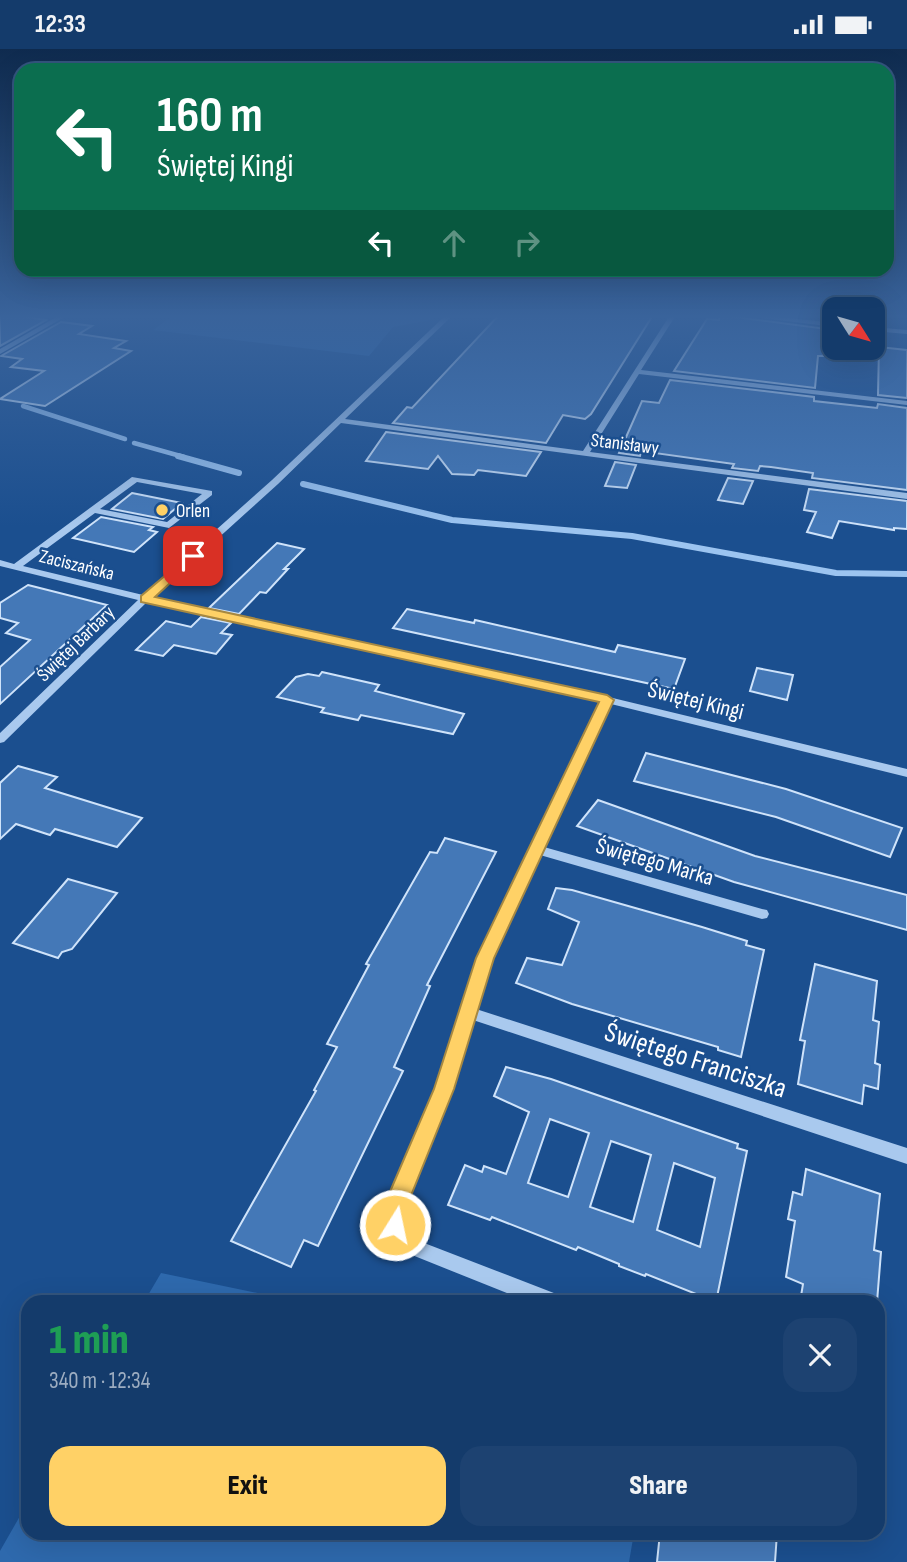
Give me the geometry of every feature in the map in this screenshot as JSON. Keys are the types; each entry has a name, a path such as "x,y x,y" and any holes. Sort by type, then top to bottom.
{"street":[{"name":"Świętej Barbary","path":"0,739 145,599 377,386"},
{"path":"585,454 630,386"},
{"path":"757,386 907,403"},
{"name":"Stanisławy","path":"340,421 907,496"},
{"path":"16,567 93,510 135,479 209,493 169,525 93,510"},
{"name":"Zaciszańska","path":"0,563 145,599"},
{"name":"Świętej Kingi","path":"145,599 607,700 907,773"},
{"path":"534,1295 413,1247 395,1225 394,1208 444,1089 470,1013 485,958 607,700"},
{"name":"Świętego Marka","path":"536,849 762,914"},
{"name":"Świętego Franciszka","path":"470,1013 907,1156"}],"shaded area":[{"path":"161,1273 267,1295 148,1295"},
{"path":"21,1514 21,1540 633,1540 629,1562 0,1562 0,1551"}],"building":[{"path":"21,386 77,386 45,406 0,399"},
{"path":"433,386 609,386 585,419 563,415 546,443 393,423 407,407 412,408"},
{"path":"667,386 717,386 814,397 814,401 877,408 878,404 907,408 907,490 812,478 813,473 771,467 760,466 758,471 732,468 734,464 641,451 640,456 619,453 642,401 659,403"},
{"path":"878,386 907,386 907,398 878,395"},
{"path":"386,432 541,452 526,476 478,470 474,475 452,474 438,456 428,469 366,461"},
{"path":"615,462 636,465 627,488 605,486"},
{"path":"728,478 753,481 743,504 718,500"},
{"path":"809,489 907,501 907,529 894,530 839,521 832,538 807,532 816,512 804,510"},
{"path":"132,493 182,503 163,519 112,509"},
{"path":"101,517 153,527 149,530 157,532 134,552 73,538"},
{"path":"277,543 304,549 266,593 260,592 239,614 209,608"},
{"path":"28,585 107,605 0,704 0,667 30,640 6,633 18,623 0,618 0,603"},
{"path":"407,609 474,623 475,620 615,652 618,645 685,659 674,689 393,628"},
{"path":"201,617 231,623 221,633 232,635 216,654 174,645 163,656 136,650 166,621 191,627"},
{"path":"757,668 793,675 787,700 750,691"},
{"path":"322,672 379,685 375,691 464,714 453,734 361,715 358,720 321,712 324,708 277,697 296,677 308,674 319,676"},
{"path":"646,753 786,789 902,828 890,857 776,817 634,781"},
{"path":"18,766 57,777 45,788 142,818 117,847 55,829 50,835 16,824 0,839 0,783"},
{"path":"598,800 755,856 907,895 907,930 734,882 577,826"},
{"path":"445,838 496,852 427,985 430,986 394,1067 403,1071 318,1246 304,1240 291,1267 231,1241 316,1091 314,1090 337,1047 327,1044 369,965 366,964 430,852 437,853"},
{"path":"68,879 117,893 72,949 62,952 58,958 13,943"},
{"path":"556,888 572,890 702,927 747,941 746,945 764,950 741,1057 718,1050 718,1047 572,1004 516,983 527,958 562,965 579,922 548,909"},
{"path":"815,964 877,981 873,1020 879,1022 875,1063 880,1065 878,1089 864,1085 862,1104 798,1084 805,1041 800,1040"},
{"path":"506,1067 551,1079 738,1144 737,1148 747,1151 717,1295 698,1295 619,1266 578,1247 576,1250 492,1217 490,1220 448,1205 465,1165 482,1172 484,1166 506,1174 529,1112 494,1096","holes":["550,1119 589,1133 568,1197 528,1183","611,1141 651,1155 633,1222 590,1207","674,1163 715,1178 700,1247 657,1230"]},
{"path":"806,1169 880,1194 874,1250 881,1252 878,1295 801,1295 803,1284 786,1277 795,1221 788,1219 793,1192 802,1195"},
{"path":"659,1540 777,1540 775,1562 657,1562"}],"waterway":[{"path":"23,406 125,439"},
{"path":"134,443 184,457"},
{"path":"178,456 239,473"},
{"path":"303,484 452,520 632,536 836,573 907,574"}],"place":[{"name":"Orlen","path":"162,510"}],"route":[{"path":"193,556 145,599 607,700 485,958 470,1013 444,1089 394,1208 395,1225"}]}
